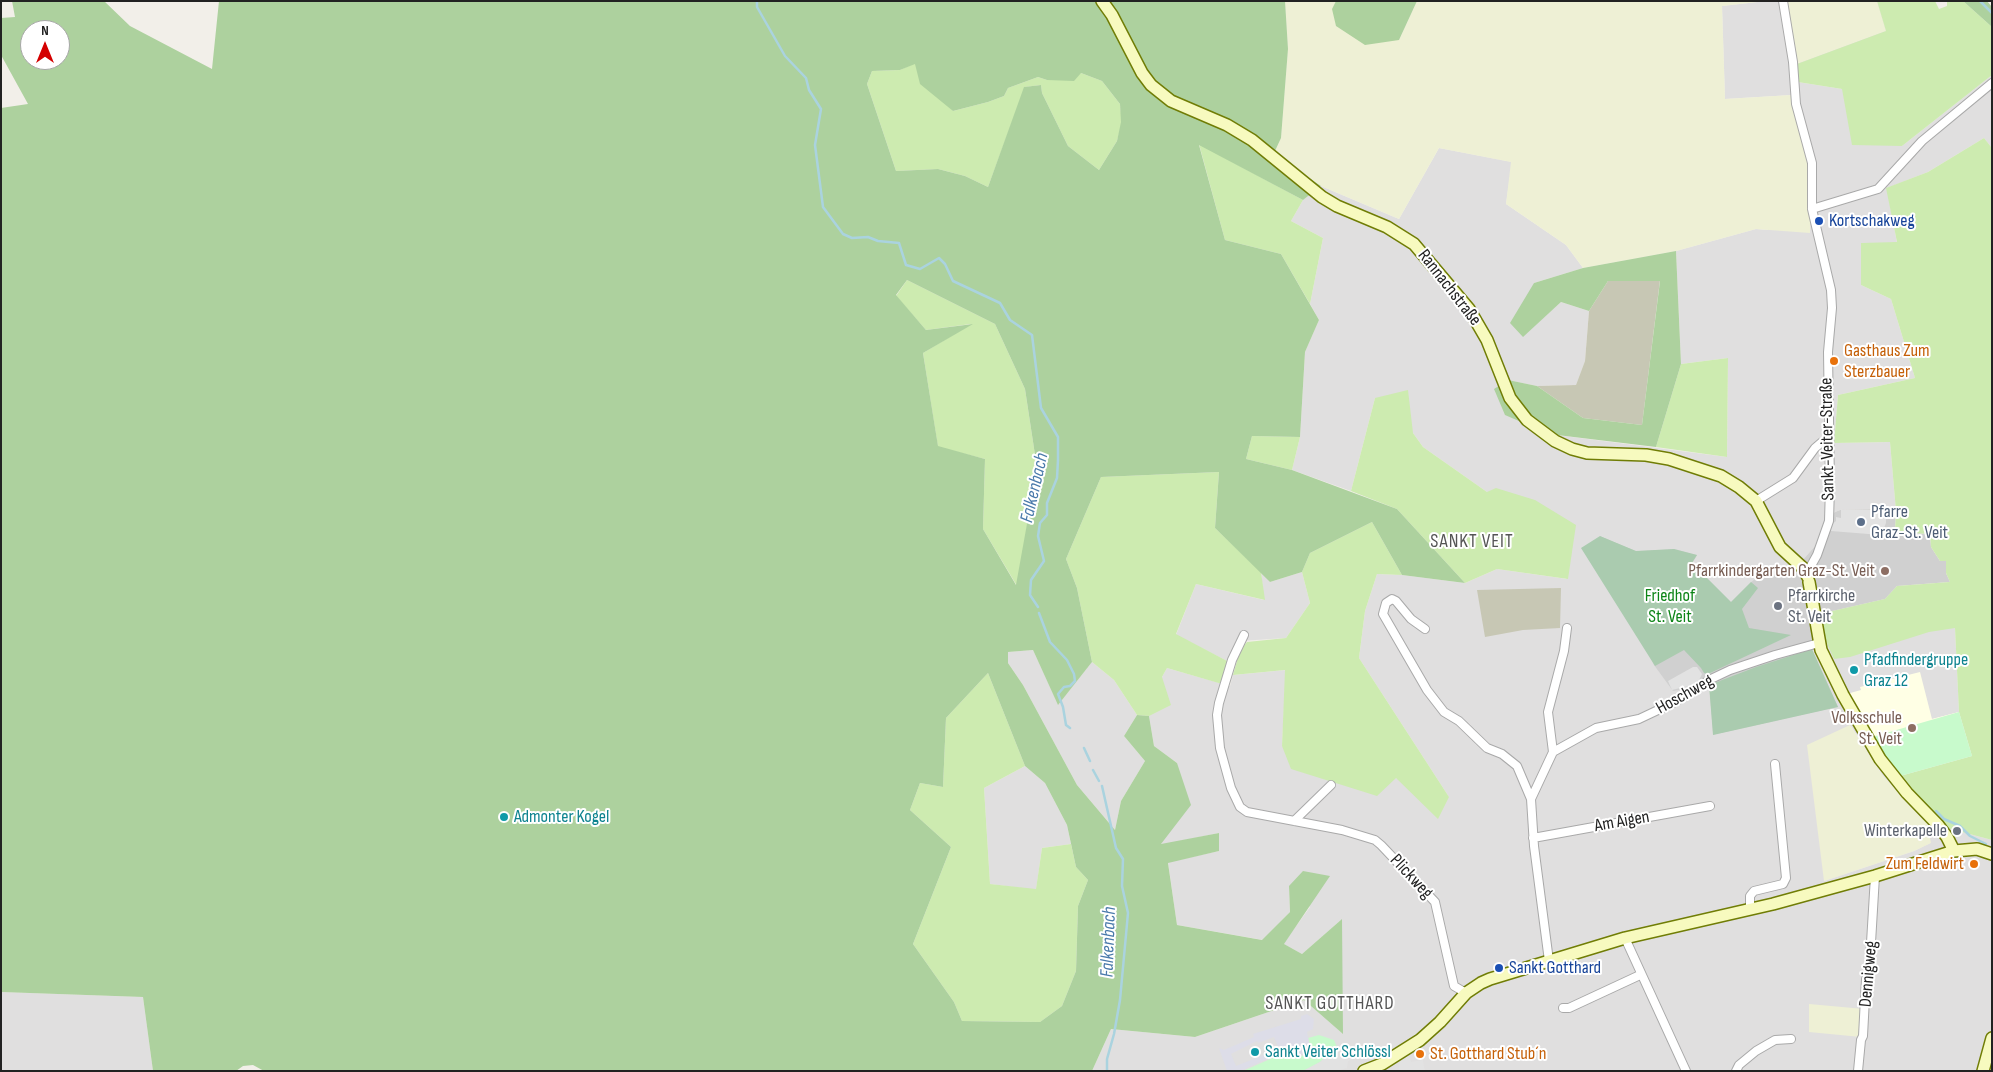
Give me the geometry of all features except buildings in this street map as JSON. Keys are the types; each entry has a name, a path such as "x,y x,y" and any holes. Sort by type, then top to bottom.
{"street":[{"name":"Rannachstraße","path":"1102,1 1112,15 1142,73 1151,85 1171,101 1227,125 1252,140 1322,197 1337,206 1387,227 1414,244 1469,309 1488,340 1510,398 1527,420 1555,441 1572,449 1587,453 1646,455 1669,459 1721,476 1739,487 1756,501 1780,547 1808,577"},
{"name":"Sankt-Veiter-Straße","path":"1783,1 1793,62 1796,104 1812,163 1812,209 1831,290 1832,308 1828,352 1829,521 1808,577"},
{"path":"1812,209 1878,189 1922,141 1992,83"},
{"path":"1756,501 1794,478 1815,448 1822,442 1829,440"},
{"path":"1808,577 1820,643 1842,695 1867,740 1895,780 1947,837 1954,851"},
{"path":"1425,630 1412,620 1396,601 1392,599 1386,603 1383,614 1427,690 1444,712 1459,721 1487,748 1502,754 1517,766 1531,799 1533,838 1549,961"},
{"path":"1531,799 1553,752 1548,712 1564,651 1567,628"},
{"name":"Plickweg","path":"1244,635 1232,660 1217,715 1218,737 1231,788 1240,807 1247,812 1351,833 1375,840 1381,844 1435,902 1454,986 1466,993"},
{"name":"Hoschweg","path":"1553,752 1596,728 1639,719 1675,702 1711,679 1730,670 1820,643"},
{"path":"1750,910 1750,896 1754,891 1783,884 1786,878 1775,764"},
{"path":"1294,821 1331,785"},
{"name":"Am Aigen","path":"1533,838 1710,806"},
{"path":"1364,1071 1385,1067 1426,1035 1466,993 1480,983 1490,979 1625,938 1750,910 1875,876 1954,851 1977,849 1992,854"},
{"name":"Dennigweg","path":"1858,1071 1860,1040 1863,1036 1866,979 1869,976 1875,876"},
{"path":"1625,938 1640,975 1686,1071"},
{"path":"1563,1008 1569,1008 1640,975"},
{"path":"1983,1071 1992,1038"},
{"path":"1736,1071 1739,1065 1756,1051 1776,1040 1790,1039"}],"shaded area":[{"path":"1285,1 1336,1 1332,9 1399,40 1417,1 1766,1 1722,6 1725,99 1792,95 1811,146 1810,233 1756,229 1676,251 1583,268 1566,245 1506,204 1511,162 1439,148 1399,219 1321,186 1300,172 1275,151 1281,138 1288,49"},
{"path":"1766,1 1877,1 1886,31 1798,82 1842,89 1902,146 1992,75 1992,148 1984,138 1928,172 1887,188 1897,243 1861,243 1861,285 1891,299 1915,378 1838,395 1834,443 1890,442 1896,511 1879,509 1840,510 1833,513 1815,546 1795,569 1751,582 1731,602 1692,563 1696,555 1673,549 1636,551 1600,536 1709,685 1713,735 1837,707 1812,649 1812,621 1828,612 1885,599 1897,586 1955,628 1959,712 1932,719 1893,769 1947,828 1992,840 1992,1071 1092,1071 1111,1029 1195,1037 1304,1000 1342,1033 1341,920 1302,954 1283,944 1310,907 1289,886 1290,912 1263,940 1177,925 1168,862 1219,851 1219,833 1161,845 1177,763 1154,746 1149,716 1162,677 1167,668 1230,686 1233,675 1286,670 1282,746 1396,778 1449,797 1359,658 1365,611 1377,574 1402,575 1465,583 1497,569 1567,579 1487,492 1423,447 1413,433 1375,398 1351,491 1292,470 1300,437 1305,352 1319,320 1310,304 1323,238 1291,221 1303,200 1321,186 1399,219 1439,148 1512,162 1506,204 1566,245 1583,268 1534,283 1523,336 1561,302 1589,311 1585,361 1576,385 1537,386 1507,380 1549,434 1727,457 1728,358 1681,364 1676,251 1756,229 1768,230 1792,95 1725,99 1722,6","holes":["1851,726 1883,776 1927,822 1930,843 1914,851 1824,881"]},
{"path":"1783,1 1877,1 1886,31 1797,64"},
{"path":"1660,280 1642,425 1583,418 1537,386 1576,385 1585,361 1589,311 1608,281"},
{"name":"Pfarre Graz-St. Veit","path":"1879,509 1896,511 1895,532 1930,534 1931,547 1940,561 1946,561 1946,573 1950,582 1897,586 1885,599 1828,612 1812,621 1817,647 1812,650 1838,707 1713,735 1709,685 1673,691 1654,665 1600,536 1636,551 1674,549 1697,555 1692,563 1731,602 1751,582 1772,567 1795,569 1815,546 1833,513 1840,510"},
{"name":"Pfarre Graz-St. Veit","path":"1841,510 1880,510 1880,515 1886,514 1886,523 1881,535 1831,531 1831,525 1836,521 1836,517 1841,518"},
{"path":"1261,572 1270,582 1302,572 1310,603 1286,638 1241,641 1229,662 1176,635 1196,584 1264,600"},
{"path":"1561,588 1560,628 1523,630 1485,637 1477,590"},
{"path":"1033,650 1058,704 1092,662 1114,680 1137,715 1124,736 1145,761 1121,801 1115,830 1077,785 1023,685 1008,663 1008,652"},
{"path":"1693,667 1697,667 1702,674 1697,684 1672,690 1668,681"},
{"name":"Volksschule St. Veit","path":"1920,672 1932,719 1959,712 1900,776 1843,695 1861,690 1860,687"},
{"path":"1850,725 1883,776 1927,822 1931,843 1914,851 1824,881 1807,745"},
{"path":"1025,766 1045,783 1067,825 1071,844 1042,848 1036,890 990,884 984,788"},
{"path":"1,992 143,997 153,1071 1,1071"},
{"path":"1809,1004 1864,1009 1861,1037 1809,1032"},
{"path":"1307,1014 1314,1019 1313,1029 1307,1032 1311,1051 1303,1054 1276,1055 1240,1071 1227,1071 1219,1048 1224,1050 1254,1037 1253,1034 1301,1019 1301,1016","holes":["1274,1037 1279,1049 1236,1066 1231,1054 1257,1041 1258,1043"]},
{"path":"1348,1046 1356,1058 1348,1061 1347,1068 1338,1071 1303,1071 1320,1062 1337,1047"},
{"path":"1408,1053 1411,1062 1423,1060 1425,1071 1399,1071 1400,1060"}],"green space":[{"path":"12,1 104,1 130,26 212,69 219,1 1285,1 1288,49 1281,138 1275,151 1300,172 1321,186 1303,200 1199,145 1225,240 1281,254 1319,320 1305,352 1300,437 1252,436 1246,459 1292,470 1397,509 1465,583 1402,575 1372,522 1310,553 1302,572 1270,582 1215,528 1219,472 1101,477 1066,559 1077,588 1092,662 1058,705 1033,650 1008,652 1008,663 1023,685 1077,785 1115,830 1121,801 1145,761 1124,736 1137,715 1149,716 1154,746 1177,763 1191,805 1161,844 1219,833 1219,851 1168,863 1177,925 1262,940 1290,912 1289,886 1303,871 1330,876 1284,944 1302,954 1342,919 1343,1034 1304,1000 1195,1037 1111,1029 1092,1071 264,1071 253,1065 243,1066 236,1071 153,1071 143,997 1,992 1,108 28,104 1,55 1,18 15,17","holes":["915,64 920,84 953,111 1004,96 1008,88 1038,77 1047,80 1074,81 1081,73 1102,81 1120,104 1121,122 1117,141 1099,170 1068,146 1042,93 1041,85 1024,87 988,187 965,176 938,169 896,171 867,84 872,71 900,70","907,280 995,324 1025,389 1037,468 1016,585 983,529 985,459 938,446 923,353 973,324 926,330 896,295","988,673 1025,766 1045,783 1067,825 1076,867 1088,880 1078,906 1076,971 1062,1006 1040,1022 962,1021 954,1002 913,944 951,847 910,810 920,783 943,787 946,718"]},
{"path":"1336,1 1417,1 1399,40 1365,45 1336,26 1332,9"},
{"path":"1877,1 1935,1 1939,9 1947,6 1947,1 1963,1 1992,27 1992,75 1902,146 1852,145 1842,89 1798,82 1797,64 1886,31"},
{"path":"1963,1 1987,1 1992,7 1992,27"},
{"path":"915,63 953,111 1004,96 1008,88 1038,77 1047,80 1081,73 1102,81 1120,104 1122,122 1117,141 1099,170 1068,146 1042,93 1041,85 1025,87 988,187 965,176 938,169 896,171 867,84 872,71 900,70"},
{"path":"1984,138 1992,148 1992,840 1947,828 1900,776 1972,756 1959,712 1955,628 1929,632 1850,657 1834,659 1826,641 1821,616 1828,612 1885,599 1897,586 1950,582 1946,573 1946,561 1940,561 1931,547 1930,534 1895,532 1896,511 1890,442 1834,443 1838,395 1915,378 1891,299 1861,285 1861,243 1897,242 1886,188 1928,172"},
{"path":"1199,144 1303,200 1291,221 1323,238 1310,304 1281,254 1225,240"},
{"path":"1676,251 1681,364 1656,447 1549,434 1505,415 1494,389 1508,380 1537,386 1583,418 1642,425 1660,281 1608,281 1589,311 1561,302 1523,337 1510,323 1534,283 1583,268"},
{"path":"907,280 995,324 1025,389 1037,468 1017,586 983,529 985,459 938,447 923,353 971,324 926,330 896,296"},
{"path":"1728,358 1727,457 1656,447 1681,364"},
{"path":"1408,390 1413,433 1423,447 1487,492 1496,488 1535,500 1576,525 1568,579 1497,569 1465,583 1397,509 1351,491 1375,398"},
{"path":"1252,436 1300,437 1292,470 1246,459"},
{"path":"1219,472 1215,528 1261,572 1265,600 1196,584 1176,634 1229,662 1222,684 1167,668 1162,677 1171,705 1149,716 1137,715 1114,680 1092,662 1077,588 1066,559 1101,477"},
{"path":"1372,522 1402,575 1377,574 1365,611 1359,658 1449,797 1438,819 1396,778 1377,796 1291,769 1282,746 1285,670 1233,675 1240,650 1247,642 1286,638 1310,603 1302,572 1310,553"},
{"name":"Friedhof St. Veit","path":"1600,536 1636,551 1674,549 1697,555 1692,563 1731,602 1751,582 1758,588 1742,609 1749,628 1791,635 1708,674 1704,673 1684,650 1655,666 1581,548"},
{"path":"1812,649 1838,707 1713,735 1709,685"},
{"path":"988,673 1025,766 984,788 990,884 1036,889 1042,848 1071,844 1076,867 1088,880 1078,906 1076,971 1062,1006 1040,1022 962,1021 954,1002 913,944 951,847 910,810 920,783 943,787 946,718"},
{"path":"1959,712 1972,756 1900,776 1872,737"},
{"path":"1319,1035 1334,1040 1337,1047 1320,1062 1303,1071 1243,1071 1277,1056 1302,1056 1312,1052 1308,1038"}],"waterway":[{"name":"Falkenbach","path":"757,1 757,7 785,56 806,78 809,90 821,109 815,145 823,207 843,234 852,238 868,237 878,241 899,243 906,265 920,269 939,258 945,264 953,281 1000,303 1010,320 1032,335 1041,408 1058,437 1057,478 1047,503 1047,515 1040,523 1038,536 1044,561 1031,580 1030,595 1038,607"},
{"path":"1980,1 1992,13"},
{"name":"Falkenbach","path":"1039,613 1050,642 1067,660 1074,674 1075,681 1070,686 1064,687 1058,694 1063,707 1066,725 1070,728"},
{"name":"Falkenbach","path":"1084,748 1090,761"},
{"name":"Falkenbach","path":"1093,770 1099,781"},
{"name":"Falkenbach","path":"1102,786 1116,848 1123,859 1122,886 1128,913 1120,1000 1107,1059 1107,1071"},
{"path":"1936,811 1944,819 1960,826 1970,836 1986,844"}],"place":[{"name":"Kortschakweg","path":"1819,221"},
{"name":"Gasthaus Zum Sterzbauer","path":"1834,361"},
{"name":"Pfarre Graz-St. Veit","path":"1861,522"},
{"name":"Pfarrkindergarten Graz-St. Veit","path":"1885,571"},
{"name":"Pfarrkirche St. Veit","path":"1778,606"},
{"name":"Pfadfindergruppe Graz 12","path":"1854,670"},
{"name":"Volksschule St. Veit","path":"1912,728"},
{"name":"Admonter Kogel","path":"504,817"},
{"name":"Winterkapelle","path":"1957,831"},
{"name":"Zum Feldwirt","path":"1974,864"},
{"name":"Sankt Gotthard","path":"1499,968"},
{"name":"Sankt Veiter Schlössl","path":"1255,1052"},
{"name":"St. Gotthard Stub´n","path":"1420,1054"}],"district":[{"name":"SANKT VEIT","path":"1472,542"},
{"name":"SANKT GOTTHARD","path":"1330,1004"}]}
